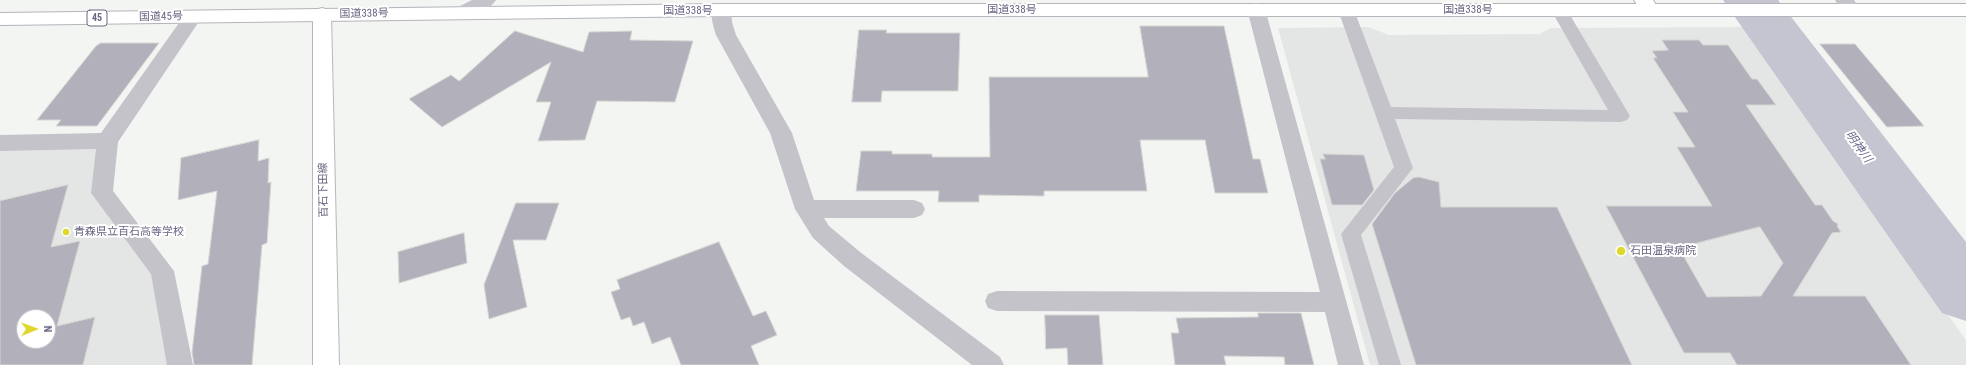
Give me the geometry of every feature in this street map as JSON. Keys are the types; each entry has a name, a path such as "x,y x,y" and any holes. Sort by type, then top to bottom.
{"main road":[{"name":"国道338号","path":"322,5 463,12 1262,6 1346,10 1559,10 1646,5 1730,10 1776,9 1847,4 1966,10"},
{"name":"国道45号","path":"0,19 193,17 322,5"},
{"name":"百石下田線","path":"322,5 326,365"}],"street":[{"path":"463,12 487,0"},
{"path":"1262,6 1350,365"},
{"path":"722,10 722,22 726,35 781,133 806,209 821,232 852,259 991,365"},
{"path":"180,365 162,272 102,193 106,141 193,17"},
{"path":"0,143 106,141"},
{"path":"806,209 914,209"},
{"path":"997,301 1334,302"}],"lane":[{"path":"1346,10 1404,168 1351,234 1390,365"},
{"path":"1384,113 1621,116 1559,10"}],"shaded area":[{"name":"石田温泉病院","path":"1368,27 1389,35 1539,34 1551,28 1743,27 1966,340 1966,365 1370,365 1278,28"},
{"name":"青森県立百石高等学校","path":"107,141 103,193 162,271 180,365 0,365 0,143"}],"building":[{"path":"1140,26 1224,26 1253,159 1260,159 1268,193 1215,193 1205,140 1140,140 1147,191 1044,191 1044,196 979,195 979,202 938,202 939,191 856,191 861,151 892,151 892,154 932,154 932,157 990,157 989,77 1148,77"},
{"path":"859,30 887,30 886,33 960,33 958,91 882,91 881,102 852,102"},
{"path":"515,31 583,52 589,32 632,31 630,40 693,41 675,102 597,101 585,140 538,141 551,102 536,102 551,62 442,127 409,99 451,75 459,81"},
{"path":"1662,40 1699,40 1703,45 1728,45 1752,79 1757,79 1776,105 1746,105 1815,205 1822,205 1833,221 1838,224 1837,226 1841,232 1832,233 1793,296 1865,296 1911,365 1737,365 1730,353 1684,353 1606,206 1712,206 1677,147 1695,147 1673,112 1688,112 1653,58 1657,58 1652,51 1668,50","holes":["1760,227 1783,263 1761,296 1707,297 1679,248"]},
{"path":"101,43 159,43 97,126 56,126 61,120 37,120 96,46"},
{"path":"1820,44 1855,44 1924,126 1887,127"},
{"path":"259,140 258,161 269,158 268,183 271,182 267,243 262,245 252,365 194,365 192,352 202,266 208,264 217,191 178,200 181,158"},
{"path":"1323,154 1364,155 1374,190 1362,205 1332,205 1320,159 1325,159"},
{"path":"1419,177 1439,182 1441,207 1557,207 1632,365 1416,365 1372,224 1395,193 1413,178"},
{"path":"68,185 51,247 80,241 57,326 95,317 83,365 0,365 0,201"},
{"path":"516,203 559,203 546,240 513,240 527,307 489,319 484,285"},
{"path":"464,233 467,263 399,283 398,252"},
{"path":"719,242 753,316 766,311 777,335 751,346 759,365 681,365 670,337 652,344 644,322 633,326 630,317 621,320 611,292 620,289 617,280"},
{"path":"1258,313 1301,313 1314,365 1285,365 1284,357 1224,356 1226,365 1175,365 1171,333 1179,333 1176,318 1258,317"},
{"path":"1045,315 1099,315 1103,365 1068,365 1067,348 1046,349"}],"waterway":[{"name":"明神川","path":"1750,0 1966,293"}],"place":[{"name":"青森県立百石高等学校","path":"66,232"},
{"name":"石田温泉病院","path":"1621,251"}]}
